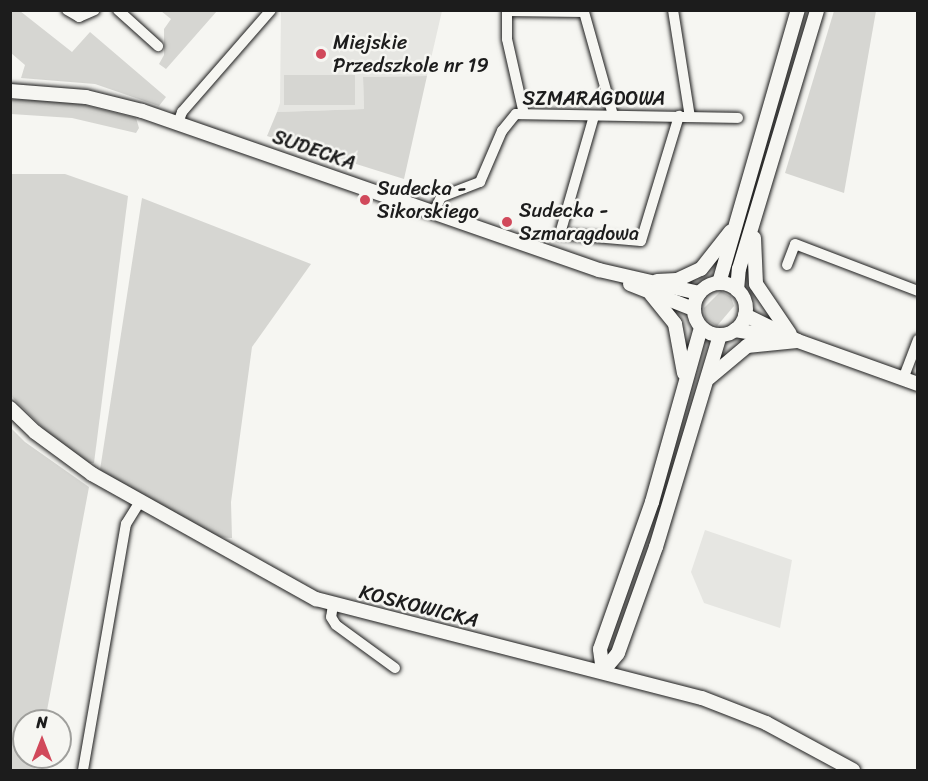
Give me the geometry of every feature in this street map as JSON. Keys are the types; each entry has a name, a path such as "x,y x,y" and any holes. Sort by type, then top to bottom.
{"street":[{"path":"67,10 79,17 95,10"},
{"path":"118,10 158,46"},
{"path":"178,123 182,112 271,10"},
{"path":"594,116 560,234 641,241 684,116 674,38 673,10"},
{"path":"603,671 600,649 652,502 701,328 693,309 699,293 719,283 798,10"},
{"path":"737,290 739,269 753,229 817,10"},
{"path":"524,114 507,39 507,11 584,12 613,115"},
{"name":"SUDECKA","path":"10,91 86,97 178,123 599,270 648,288 693,309"},
{"name":"SZMARAGDOWA","path":"434,212 441,197 480,182 510,117 524,114 738,118"},
{"path":"684,384 682,346 675,324 648,288 696,273 713,258 736,224"},
{"path":"753,229 756,284 766,303 798,341"},
{"path":"787,265 795,244 918,291"},
{"path":"719,283 737,290 744,301 745,315 735,330"},
{"name":"SUDECKA","path":"648,288 699,293"},
{"path":"745,315 798,341 918,384"},
{"path":"701,328 720,336 735,330 798,341"},
{"path":"603,671 618,653 656,547 720,336"},
{"path":"903,379 918,340"},
{"path":"708,380 747,346 798,341"},
{"name":"KOSKOWICKA","path":"10,408 60,452 140,502 295,590 333,605 628,677 726,706 853,771"},
{"path":"83,770 126,524 140,502"},
{"path":"333,605 331,617 336,625 394,668"},
{"path":"573,663 600,649"},
{"path":"618,653 628,677"}],"shaded area":[{"path":"10,11 20,11 72,52 90,32 166,97 159,106 95,84 21,78 25,65 11,53"},
{"path":"161,11 217,11 166,69 159,64 164,55 164,29 171,19"},
{"name":"Miejskie Przedszkole nr 19","path":"281,11 442,11 427,76 363,77 364,109 277,112 280,103"},
{"path":"834,11 876,11 844,193 785,173"},
{"path":"284,75 355,75 355,105 284,105"},
{"path":"427,76 404,179 267,136 277,112 364,109 363,77"},
{"path":"37,99 80,104 136,118 139,128 136,133 72,118 11,114 10,100"},
{"path":"10,174 65,174 128,196 94,463 86,463 49,434 11,396"},
{"path":"142,198 311,264 252,347 231,502 232,538 215,537 100,470"},
{"path":"721,291 731,297 734,306 717,326 705,319 704,308"},
{"path":"10,427 25,442 89,487 47,709 12,709 12,769 35,770 11,770"},
{"path":"705,530 792,560 780,628 704,603 691,572"}],"place":[{"name":"Miejskie Przedszkole nr 19","path":"321,54"},
{"name":"Sudecka - Sikorskiego","path":"365,200"},
{"name":"Sudecka - Szmaragdowa","path":"507,222"}]}
